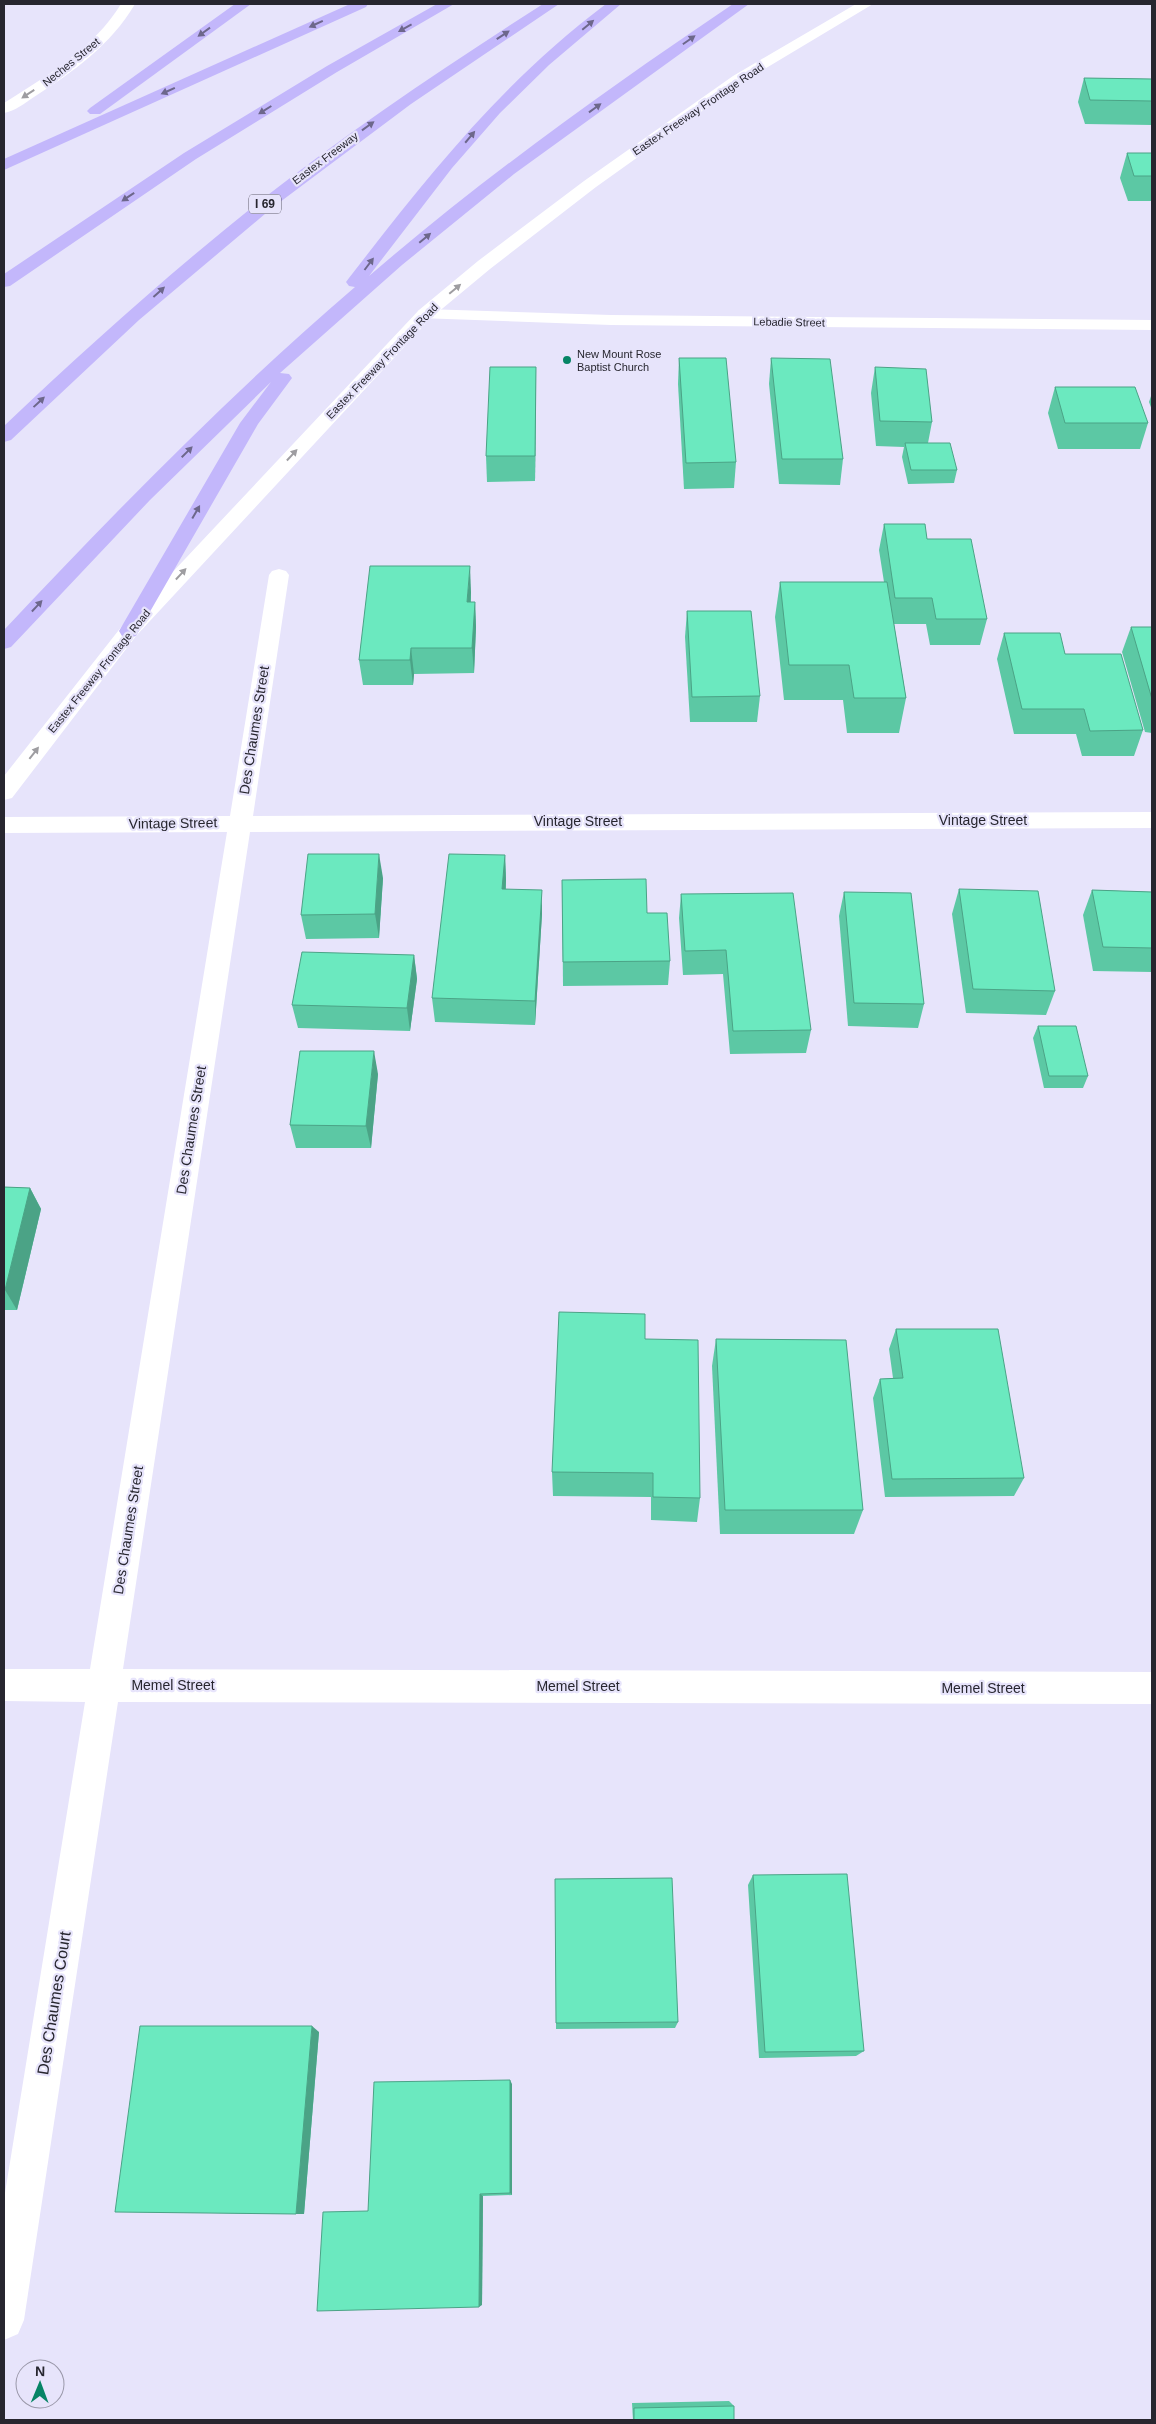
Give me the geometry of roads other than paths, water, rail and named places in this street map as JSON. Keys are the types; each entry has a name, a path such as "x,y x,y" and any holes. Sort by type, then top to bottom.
{"highway":[{"path":"4,177 244,4"},
{"path":"4,165 361,4"},
{"path":"4,282 190,156 332,69 448,4"},
{"name":"Eastex Freeway","path":"4,436 101,344 250,216 398,104 552,4"},
{"path":"129,631 249,423 376,255 479,127 552,56 614,4"},
{"path":"4,642 96,543 192,446 289,354 441,225 556,137 742,4"}],"street":[{"name":"Neches Street","path":"4,109 57,76 99,40 125,11 128,4"},
{"name":"Eastex Freeway Frontage Road","path":"4,792 129,631 425,314 484,264 590,184 738,79 866,4"},
{"name":"Lebadie Street","path":"425,314 611,320 1152,325"},
{"name":"Des Chaumes Street","path":"104,1685 279,575"},
{"name":"Vintage Street","path":"4,825 239,822 1152,820"},
{"name":"Memel Street","path":"4,1685 1152,1688"},
{"name":"Des Chaumes Court","path":"4,2320 104,1685"}],"place":[{"name":"New Mount Rose Baptist Church","path":"567,360"}]}
